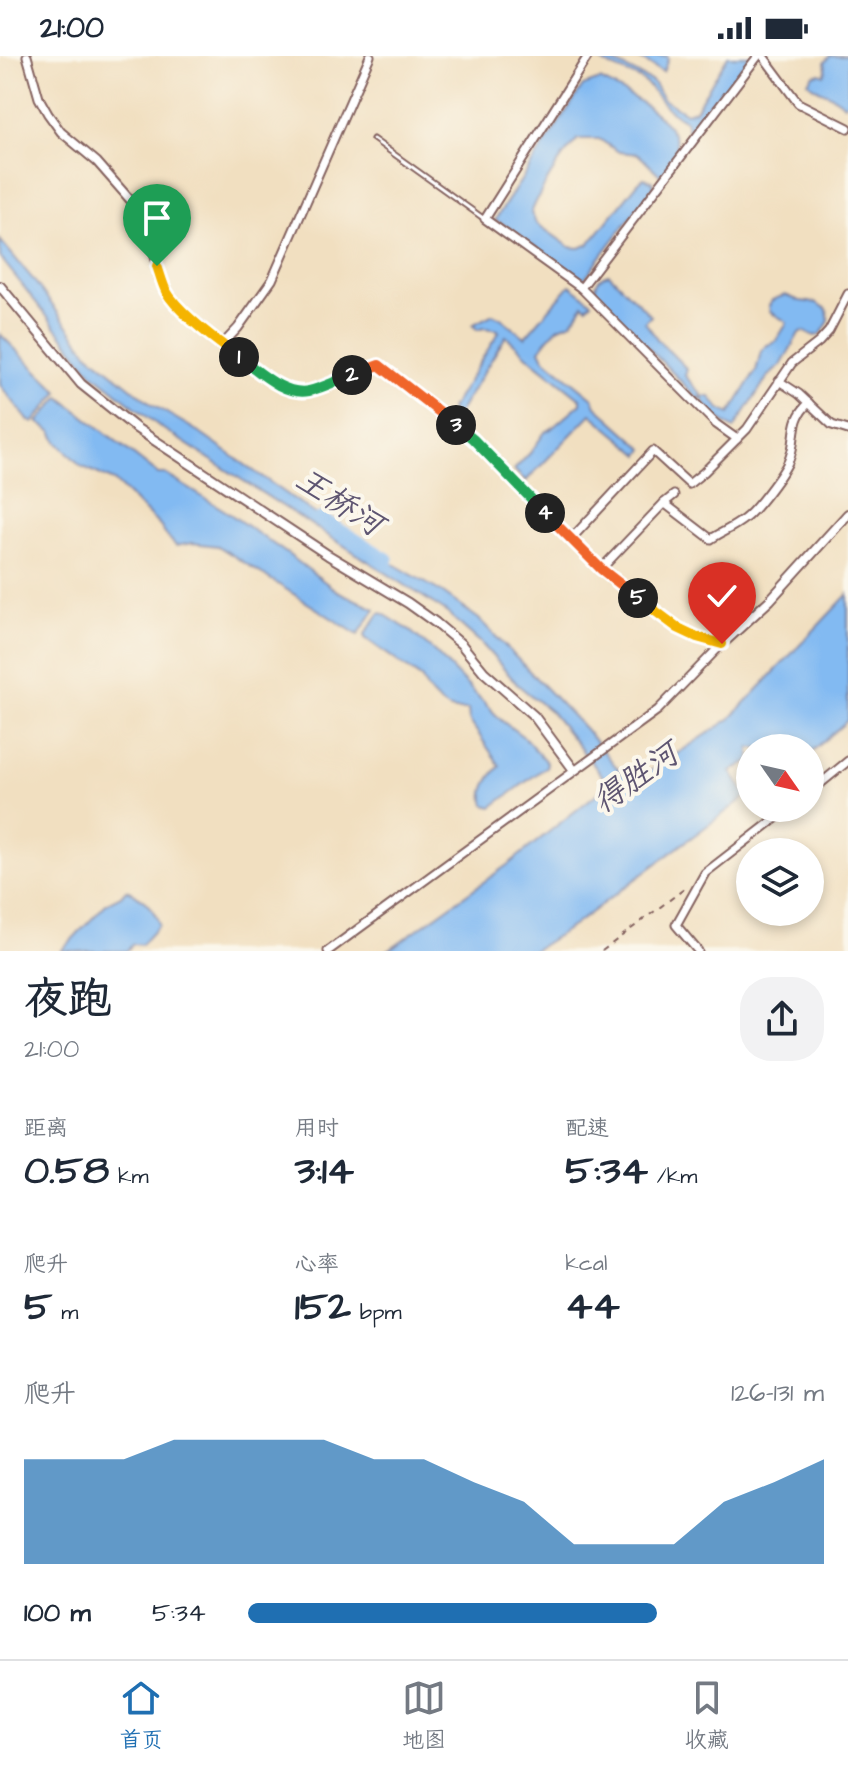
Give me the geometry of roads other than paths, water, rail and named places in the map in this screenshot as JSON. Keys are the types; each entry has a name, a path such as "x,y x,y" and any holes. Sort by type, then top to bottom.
{"street":[{"path":"27,56 39,98 48,114 61,132 97,162 140,211 149,226 166,291 178,307 222,345 282,387 294,391 307,391 379,365 473,439 601,569 678,628 722,644"},
{"path":"222,345 272,280 370,56"},
{"path":"588,56 485,219 581,288 716,424 737,439"},
{"path":"581,288 761,56 798,103 848,128"},
{"path":"0,286 81,384 136,428 328,555 408,603 453,637 484,672 534,716 574,770"},
{"path":"571,539 653,451 689,484 704,472 747,429 792,363 829,331 848,294"},
{"path":"779,381 832,425 848,430"},
{"path":"664,503 711,539 745,519 784,471 794,445 794,425 809,403"},
{"path":"601,569 674,495"},
{"path":"328,951 658,710 770,600 848,514"},
{"path":"824,781 848,761"},
{"path":"698,951 676,925 705,873 771,822"}],"lane":[{"path":"373,139 485,219"}],"water":[{"path":"593,56 602,56 653,82 663,99 686,113 695,110 728,56 750,56 691,133 685,121 667,108 645,82"},
{"path":"634,56 667,56 668,59 663,72"},
{"path":"830,56 848,56 848,102 844,105 808,82 813,75 824,75 825,62"},
{"path":"600,80 653,111 673,134 676,147 672,163 661,176 638,154 619,152 599,139 578,139 564,155 531,213 536,223 570,247 580,248 589,244 644,178 652,181 654,186 584,279 578,279 495,220 583,86"},
{"name":"得胜河","path":"0,240 89,354 153,405 194,429 351,539 443,593 479,619 585,729 623,775 649,772 730,719 848,594 848,720 824,741 824,734 736,734 736,769 731,772 736,780 736,804 574,925 533,951 387,951 510,863 609,784 551,712 518,685 481,643 445,611 160,427 92,373 0,257"},
{"path":"609,274 651,316 645,322 687,369 685,376 702,395 699,400 595,293 598,281"},
{"path":"570,285 592,302 587,307 583,304 571,322 558,328 540,350 544,358 593,398 596,406 644,449 640,455 591,414 526,481 514,470 545,432 581,403 581,399 506,336 457,415 450,410 499,332 484,328 478,330 472,325 493,314 525,337"},
{"path":"785,295 817,303 827,309 829,321 821,334 799,333 782,364 767,378 734,429 716,416 702,399 704,396 710,397 720,409 730,414 756,371 761,351 775,342 786,325 787,322 770,312 769,306 772,300"},
{"path":"0,334 59,392 33,423 0,385"},
{"path":"60,397 158,474 165,474 224,510 337,591 375,609 358,635 218,546 192,543 176,546 114,481 81,466 58,443 52,432 38,422"},
{"path":"382,613 435,652 502,721 525,738 547,763 546,767 492,807 485,805 485,789 500,766 469,720 468,710 450,709 440,703 422,679 365,638"},
{"path":"126,890 147,904 159,925 141,945 133,944 126,951 61,951 107,903"}],"waterway":[{"name":"王桥河","path":"321,520 386,560"}]}
